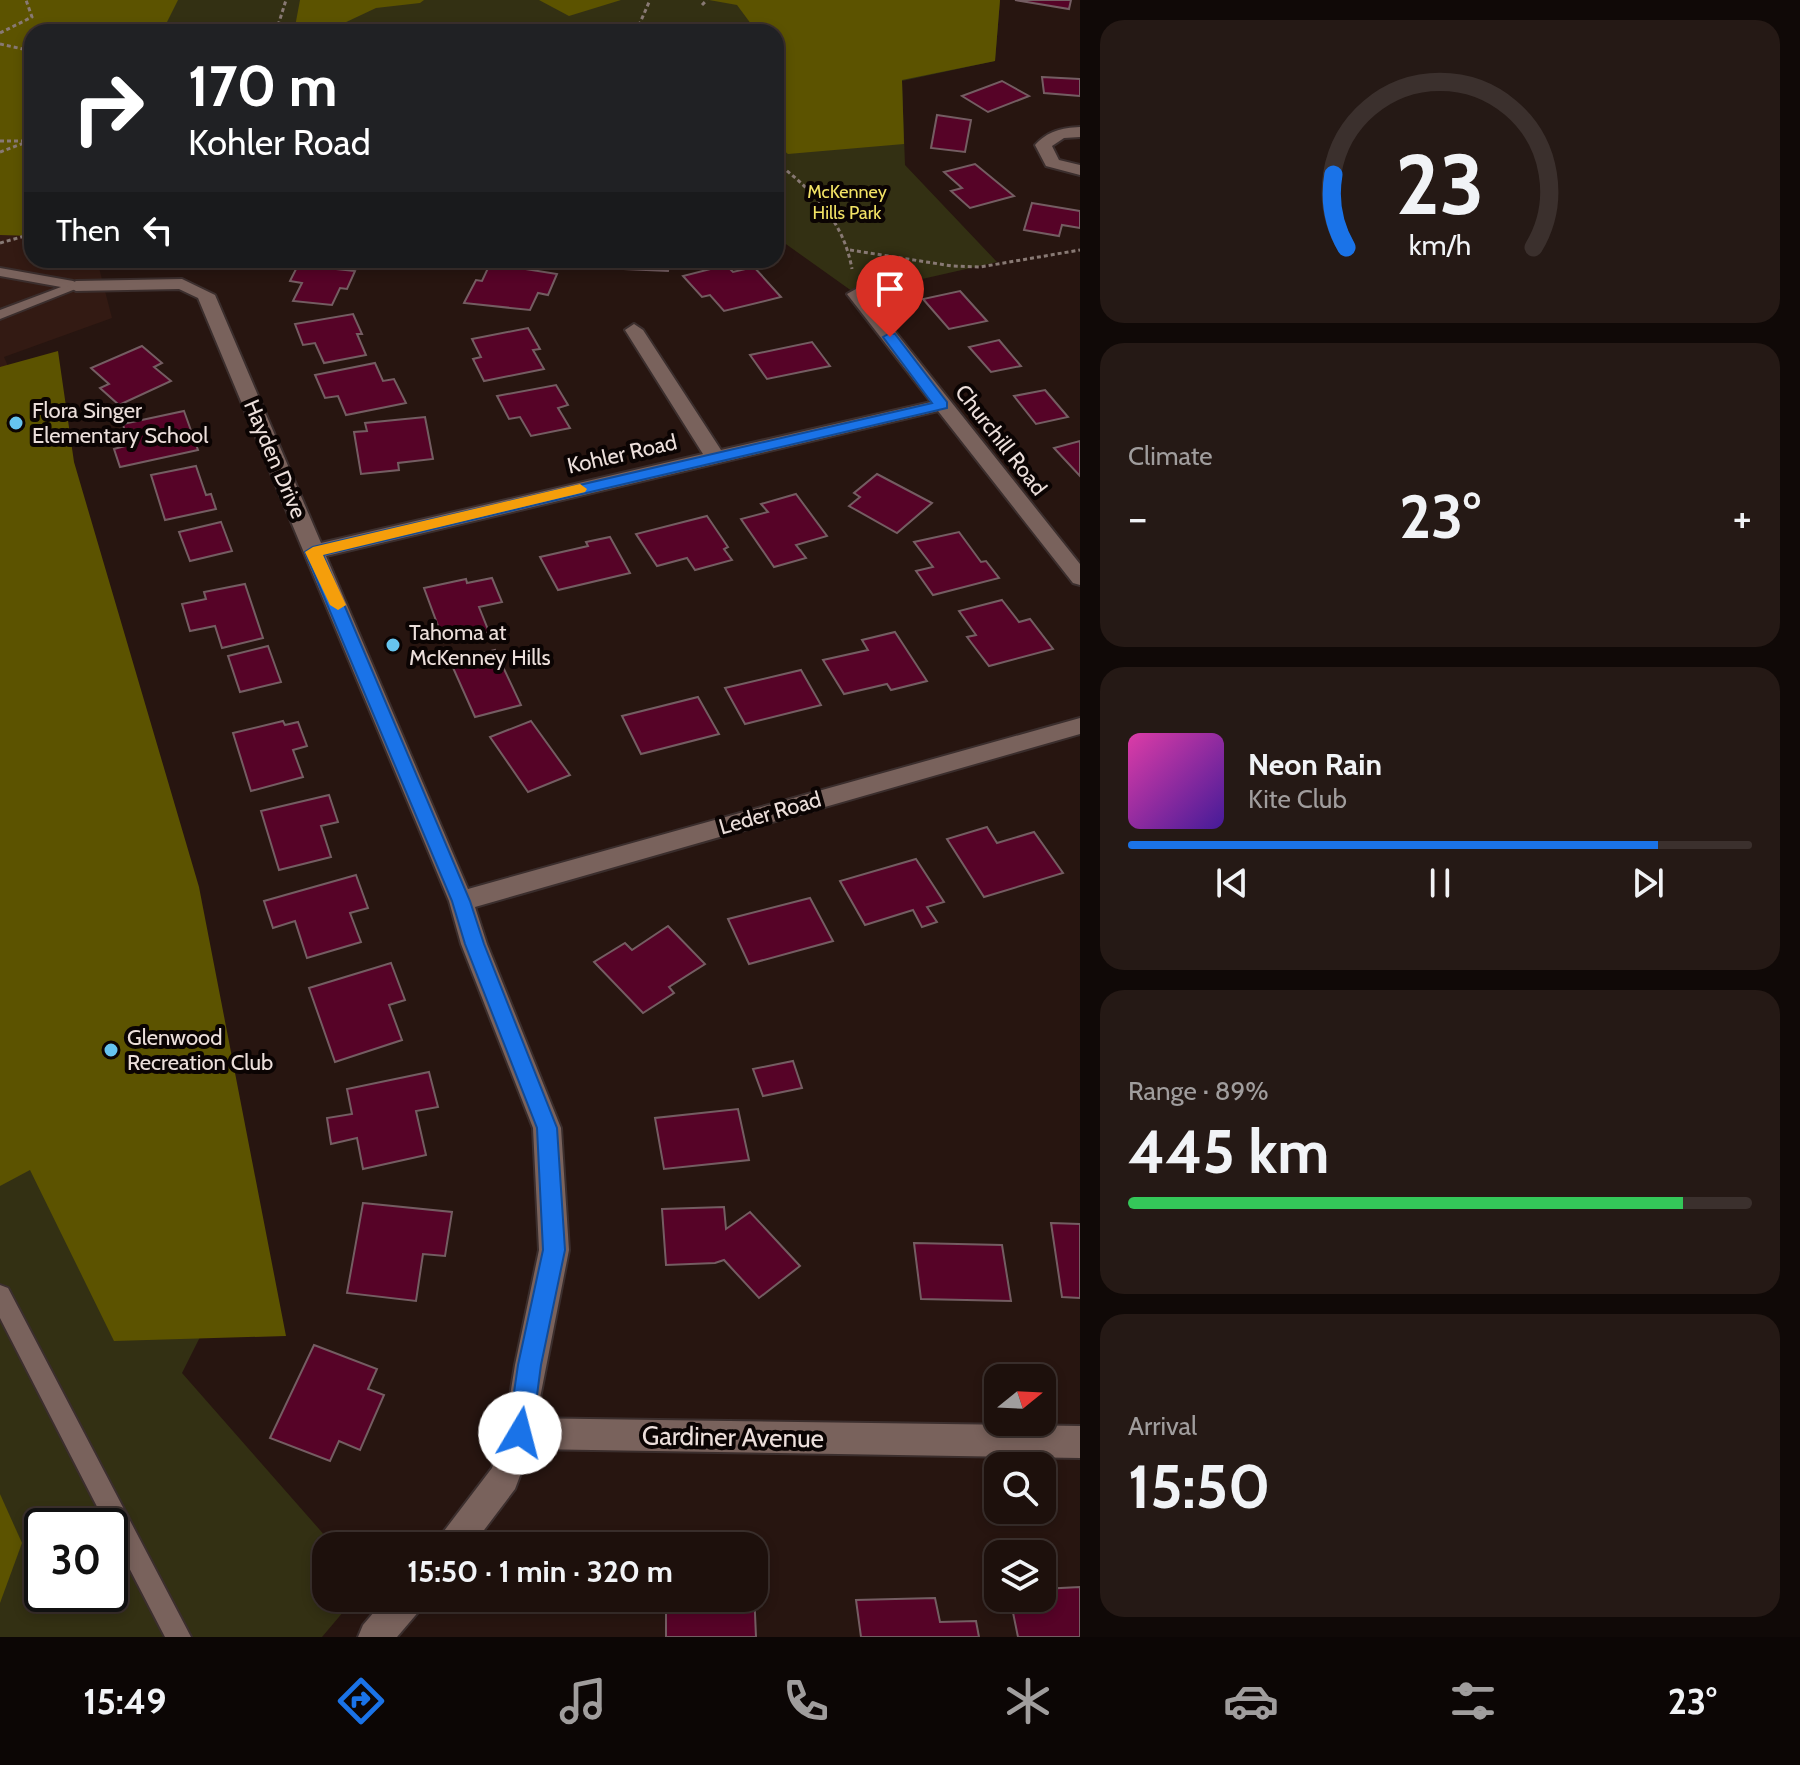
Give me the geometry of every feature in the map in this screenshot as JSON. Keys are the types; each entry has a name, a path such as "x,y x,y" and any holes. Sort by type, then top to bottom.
{"street":[{"path":"1080,132 1060,133 1043,145 1052,163 1080,170"},
{"name":"Hayden Drive","path":"76,286 182,284 206,295 461,901 474,944 547,1128 554,1250 530,1365 520,1433"},
{"name":"Churchill Road","path":"856,294 1080,578"},
{"path":"634,330 715,457"},
{"name":"Kohler Road","path":"313,552 941,405"},
{"name":"Leder Road","path":"461,901 1080,726"},
{"path":"463,1532 504,1478 520,1433"},
{"name":"Gardiner Avenue","path":"520,1433 1080,1442"},
{"path":"375,1637 396,1612"}],"lane":[{"path":"0,272 76,286"},
{"path":"0,315 76,286"},
{"path":"0,1295 178,1637"}],"path":[{"path":"0,33 32,17 26,0"},
{"path":"278,24 286,0"},
{"path":"640,24 650,0"},
{"path":"702,5 707,0"},
{"path":"0,44 24,49"},
{"path":"0,141 24,140"},
{"path":"0,152 24,142"},
{"path":"784,168 812,190 836,217 850,250 856,294"},
{"path":"0,243 24,236"},
{"path":"850,250 952,266 980,267 1080,250"}],"shaded area":[{"path":"0,0 178,0 166,24 24,24 24,236 0,235"},
{"path":"300,0 424,0 376,8 342,24 296,24"},
{"path":"539,0 621,0 569,16"},
{"path":"709,0 1000,0 995,61 902,80 904,144 788,154 784,151 784,24 751,24 737,5"},
{"name":"Flora Singer Elementary School","path":"0,216 24,216 24,268 99,268 112,318 4,357 62,489 0,504"},
{"name":"Glenwood Recreation Club","path":"58,351 74,462 199,887 286,1336 114,1341 30,1170 0,1186 0,367"},
{"path":"0,1494 22,1543 0,1603"}],"green space":[{"name":"McKenney Hills Park","path":"0,0 1000,0 995,61 902,81 905,165 997,262 856,294 784,243 784,24 24,24"},
{"name":"Glenwood Recreation Club","path":"0,504 236,1265 182,1373 322,1532 312,1532 312,1612 343,1612 322,1637 0,1637"}],"building":[{"path":"1015,0 1071,0 1069,9"},
{"path":"1042,77 1080,79 1080,96 1044,93"},
{"path":"1002,81 1029,96 988,112 962,96"},
{"path":"937,115 971,120 965,152 931,148"},
{"path":"975,164 1014,196 970,208 951,191 962,188 944,172"},
{"path":"1032,203 1080,211 1080,228 1062,225 1059,236 1024,230"},
{"path":"296,268 355,271 347,289 340,288 332,305 293,301 302,283 290,281"},
{"path":"488,268 519,268 557,274 548,295 538,293 530,310 464,303 476,280 482,281"},
{"path":"602,268 669,268 668,271"},
{"path":"714,268 729,268 733,272 755,268 781,297 724,311 710,295 702,297 683,276"},
{"path":"960,291 987,321 949,329 923,299"},
{"path":"353,314 362,334 357,334 366,355 324,363 315,343 303,345 295,324"},
{"path":"528,328 540,349 533,350 544,369 484,381 473,359 481,357 472,339"},
{"path":"999,340 1021,366 991,372 969,347"},
{"path":"812,342 830,366 767,379 750,355"},
{"path":"142,346 162,363 154,367 171,381 119,405 100,388 109,384 91,368"},
{"path":"375,363 383,381 394,379 406,403 346,415 338,396 325,398 315,375"},
{"path":"556,385 568,405 558,408 570,428 531,436 520,417 509,419 497,396"},
{"path":"1045,390 1068,417 1036,424 1014,396"},
{"path":"184,411 198,450 120,467 114,449 125,446 121,433 125,432 123,424"},
{"path":"425,417 433,459 398,463 399,470 361,474 354,432 367,431 365,423"},
{"path":"1080,441 1080,476 1054,448"},
{"path":"196,466 206,495 211,494 216,509 165,520 151,475"},
{"path":"877,474 932,503 897,533 849,506 860,497 854,493"},
{"path":"796,494 827,536 796,545 806,558 774,567 741,519 768,512 761,504"},
{"path":"707,516 728,547 724,549 732,560 695,570 687,558 657,566 636,534"},
{"path":"221,522 232,551 190,561 179,532"},
{"path":"959,532 981,562 986,561 999,578 933,595 916,571 933,567 914,542"},
{"path":"610,537 630,573 558,590 540,557 588,546 586,542"},
{"path":"492,578 502,602 479,607 489,632 444,642 424,588 466,579 467,583"},
{"path":"245,584 263,638 222,648 215,626 190,631 182,604 206,599 204,592"},
{"path":"1002,600 1019,622 1030,619 1053,649 989,666 967,637 976,635 959,611"},
{"path":"895,632 927,681 891,690 887,684 844,694 823,660 868,650 862,640"},
{"path":"268,646 281,682 240,692 228,656"},
{"path":"495,650 521,705 475,717 450,661"},
{"path":"801,670 821,705 745,724 725,688"},
{"path":"698,697 719,734 641,754 622,716"},
{"path":"283,721 285,725 298,722 307,746 293,750 303,777 251,791 233,733"},
{"path":"531,721 570,775 528,792 490,737"},
{"path":"329,795 338,822 321,826 331,857 279,870 261,811"},
{"path":"987,827 997,843 1034,832 1063,873 984,897 947,839"},
{"path":"916,859 944,902 927,907 937,922 922,927 913,910 865,925 840,881"},
{"path":"356,875 368,908 350,913 361,942 307,958 295,921 273,928 264,901"},
{"path":"810,898 833,941 749,964 728,919"},
{"path":"668,926 705,964 669,987 674,993 643,1013 594,962 625,943 632,950"},
{"path":"391,963 405,1000 389,1005 402,1040 335,1062 309,988"},
{"path":"793,1061 802,1088 763,1096 753,1069"},
{"path":"429,1072 438,1107 416,1111 426,1155 363,1169 357,1138 331,1144 327,1118 352,1114 347,1089"},
{"path":"738,1109 749,1160 664,1169 655,1118"},
{"path":"363,1203 452,1212 445,1256 423,1254 416,1301 347,1293"},
{"path":"724,1207 726,1229 750,1212 800,1266 759,1298 724,1260 666,1265 662,1209"},
{"path":"1051,1223 1080,1224 1080,1298 1062,1297"},
{"path":"914,1243 1002,1245 1011,1301 921,1299"},
{"path":"314,1345 377,1369 368,1389 384,1395 360,1450 339,1441 330,1461 270,1438"},
{"path":"1080,1587 1080,1637 1018,1637 1013,1612 1056,1612 1056,1588"},
{"path":"935,1598 940,1622 976,1621 979,1637 861,1637 856,1600"},
{"path":"666,1612 755,1612 756,1637 666,1637"}],"slow traffic":[{"path":"338,605 313,552 580,489"}],"place":[{"name":"Flora Singer Elementary School","path":"16,423"},
{"name":"Tahoma at McKenney Hills","path":"393,645"},
{"name":"Glenwood Recreation Club","path":"111,1050"}],"route":[{"path":"520,1433 530,1365 554,1250 547,1128 474,944 461,901 313,552 941,405 890,337"}]}
